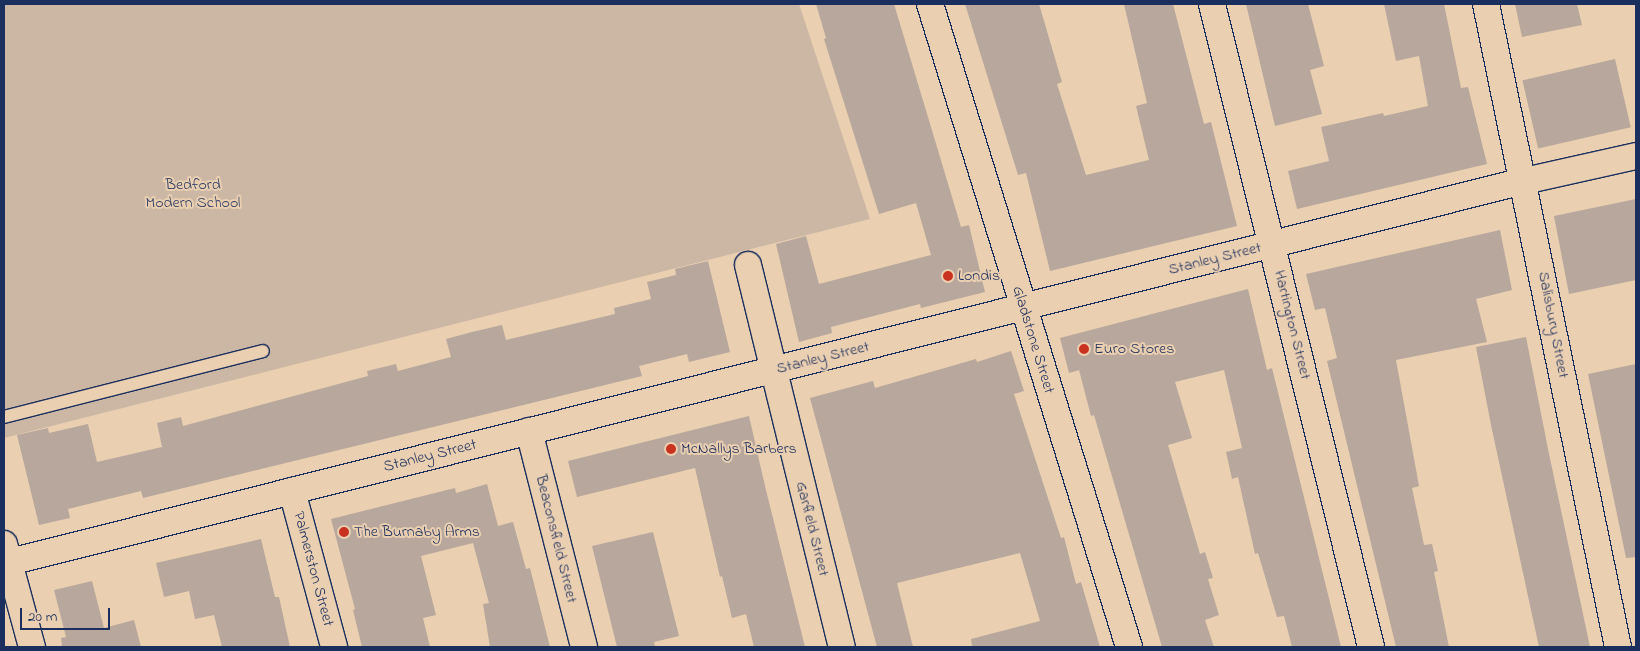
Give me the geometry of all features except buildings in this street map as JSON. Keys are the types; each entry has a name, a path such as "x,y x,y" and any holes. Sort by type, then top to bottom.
{"street":[{"name":"Gladstone Street","path":"930,4 1130,647"},
{"name":"Hartington Street","path":"1212,4 1371,647"},
{"name":"Salisbury Street","path":"1486,4 1524,181 1618,647"},
{"name":"Stanley Street","path":"7,553 292,491 1524,181 1636,156"},
{"name":"Garfield Street","path":"748,265 842,647"},
{"name":"Beaconsfield Street","path":"529,432 584,647"},
{"name":"Palmerston Street","path":"292,491 334,647"},
{"path":"7,553 32,647"}],"lane":[{"path":"4,417 263,351"}],"green space":[{"name":"Bedford Modern School","path":"4,4 799,4 870,219 4,438"}],"place":[{"name":"Londis","path":"948,276"},
{"name":"Euro Stores","path":"1084,349"},
{"name":"McNallys Barbers","path":"671,449"},
{"name":"The Burnaby Arms","path":"344,532"}]}
